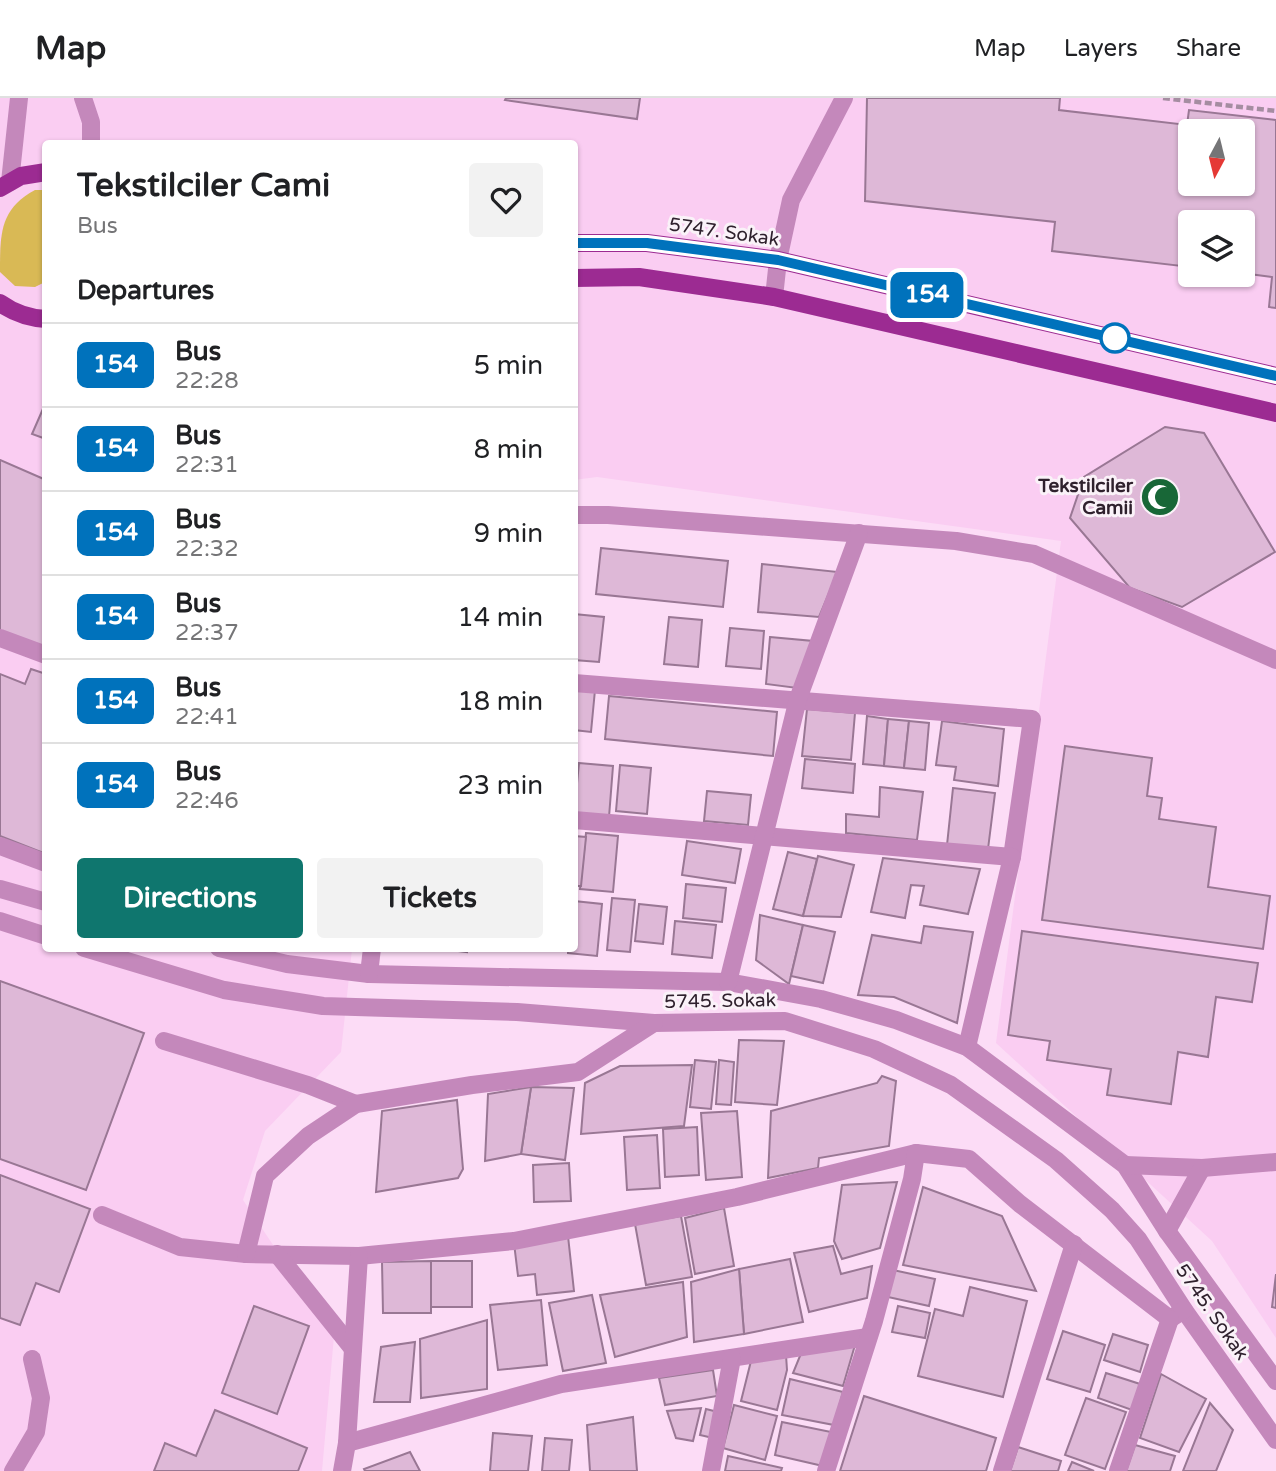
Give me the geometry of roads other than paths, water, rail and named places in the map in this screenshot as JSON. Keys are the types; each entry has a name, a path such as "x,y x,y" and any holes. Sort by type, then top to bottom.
{"main road":[{"path":"3,186 22,176 42,173"},
{"name":"5747. Sokak","path":"578,243 647,243 778,260 1276,376"},
{"path":"578,278 639,277 774,297 1276,413"},
{"path":"4,308 42,319"}],"street":[{"path":"3,186 19,98"},
{"path":"83,98 92,122 91,140"},
{"path":"774,297 778,260 791,200 844,98"},
{"path":"578,515 956,541 1034,554 1276,660"},
{"path":"728,982 797,699 859,533"},
{"path":"0,638 42,653"},
{"path":"578,683 1032,719 1012,857 967,1047"},
{"path":"578,820 1012,857"},
{"path":"0,846 42,862"},
{"path":"0,889 42,901"},
{"path":"0,921 42,935"},
{"name":"5745. Sokak","path":"96,952 223,990 323,1006 517,1012 654,1023 785,1021 874,1049 951,1085 1056,1160 1112,1210 1138,1239 1177,1314 1276,1440"},
{"name":"5745. Sokak","path":"236,952 287,964 369,974 728,982 821,999 896,1020 967,1047 1125,1165 1167,1231 1268,1361 1276,1381"},
{"path":"276,952 287,964"},
{"path":"369,974 372,952"},
{"path":"246,1254 265,1177 308,1136 356,1104 472,1085 578,1072 654,1023"},
{"path":"164,1041 308,1085 356,1104"},
{"path":"102,1215 180,1247 246,1254 359,1256 514,1241 737,1197 916,1153 969,1159 1020,1204 1177,1314 1118,1471"},
{"path":"826,1471 868,1337 912,1180 916,1153"},
{"path":"1125,1165 1202,1168 1276,1162"},
{"path":"1167,1231 1202,1168"},
{"path":"1002,1471 1074,1244"},
{"path":"277,1254 353,1349"},
{"path":"342,1471 347,1443 359,1256"},
{"path":"347,1443 561,1384 868,1337"},
{"path":"711,1471 732,1358"},
{"path":"13,1471 36,1432 38,1421 41,1398 32,1359"}],"place":[{"name":"Tekstilciler Camii","path":"1160,497"}]}
